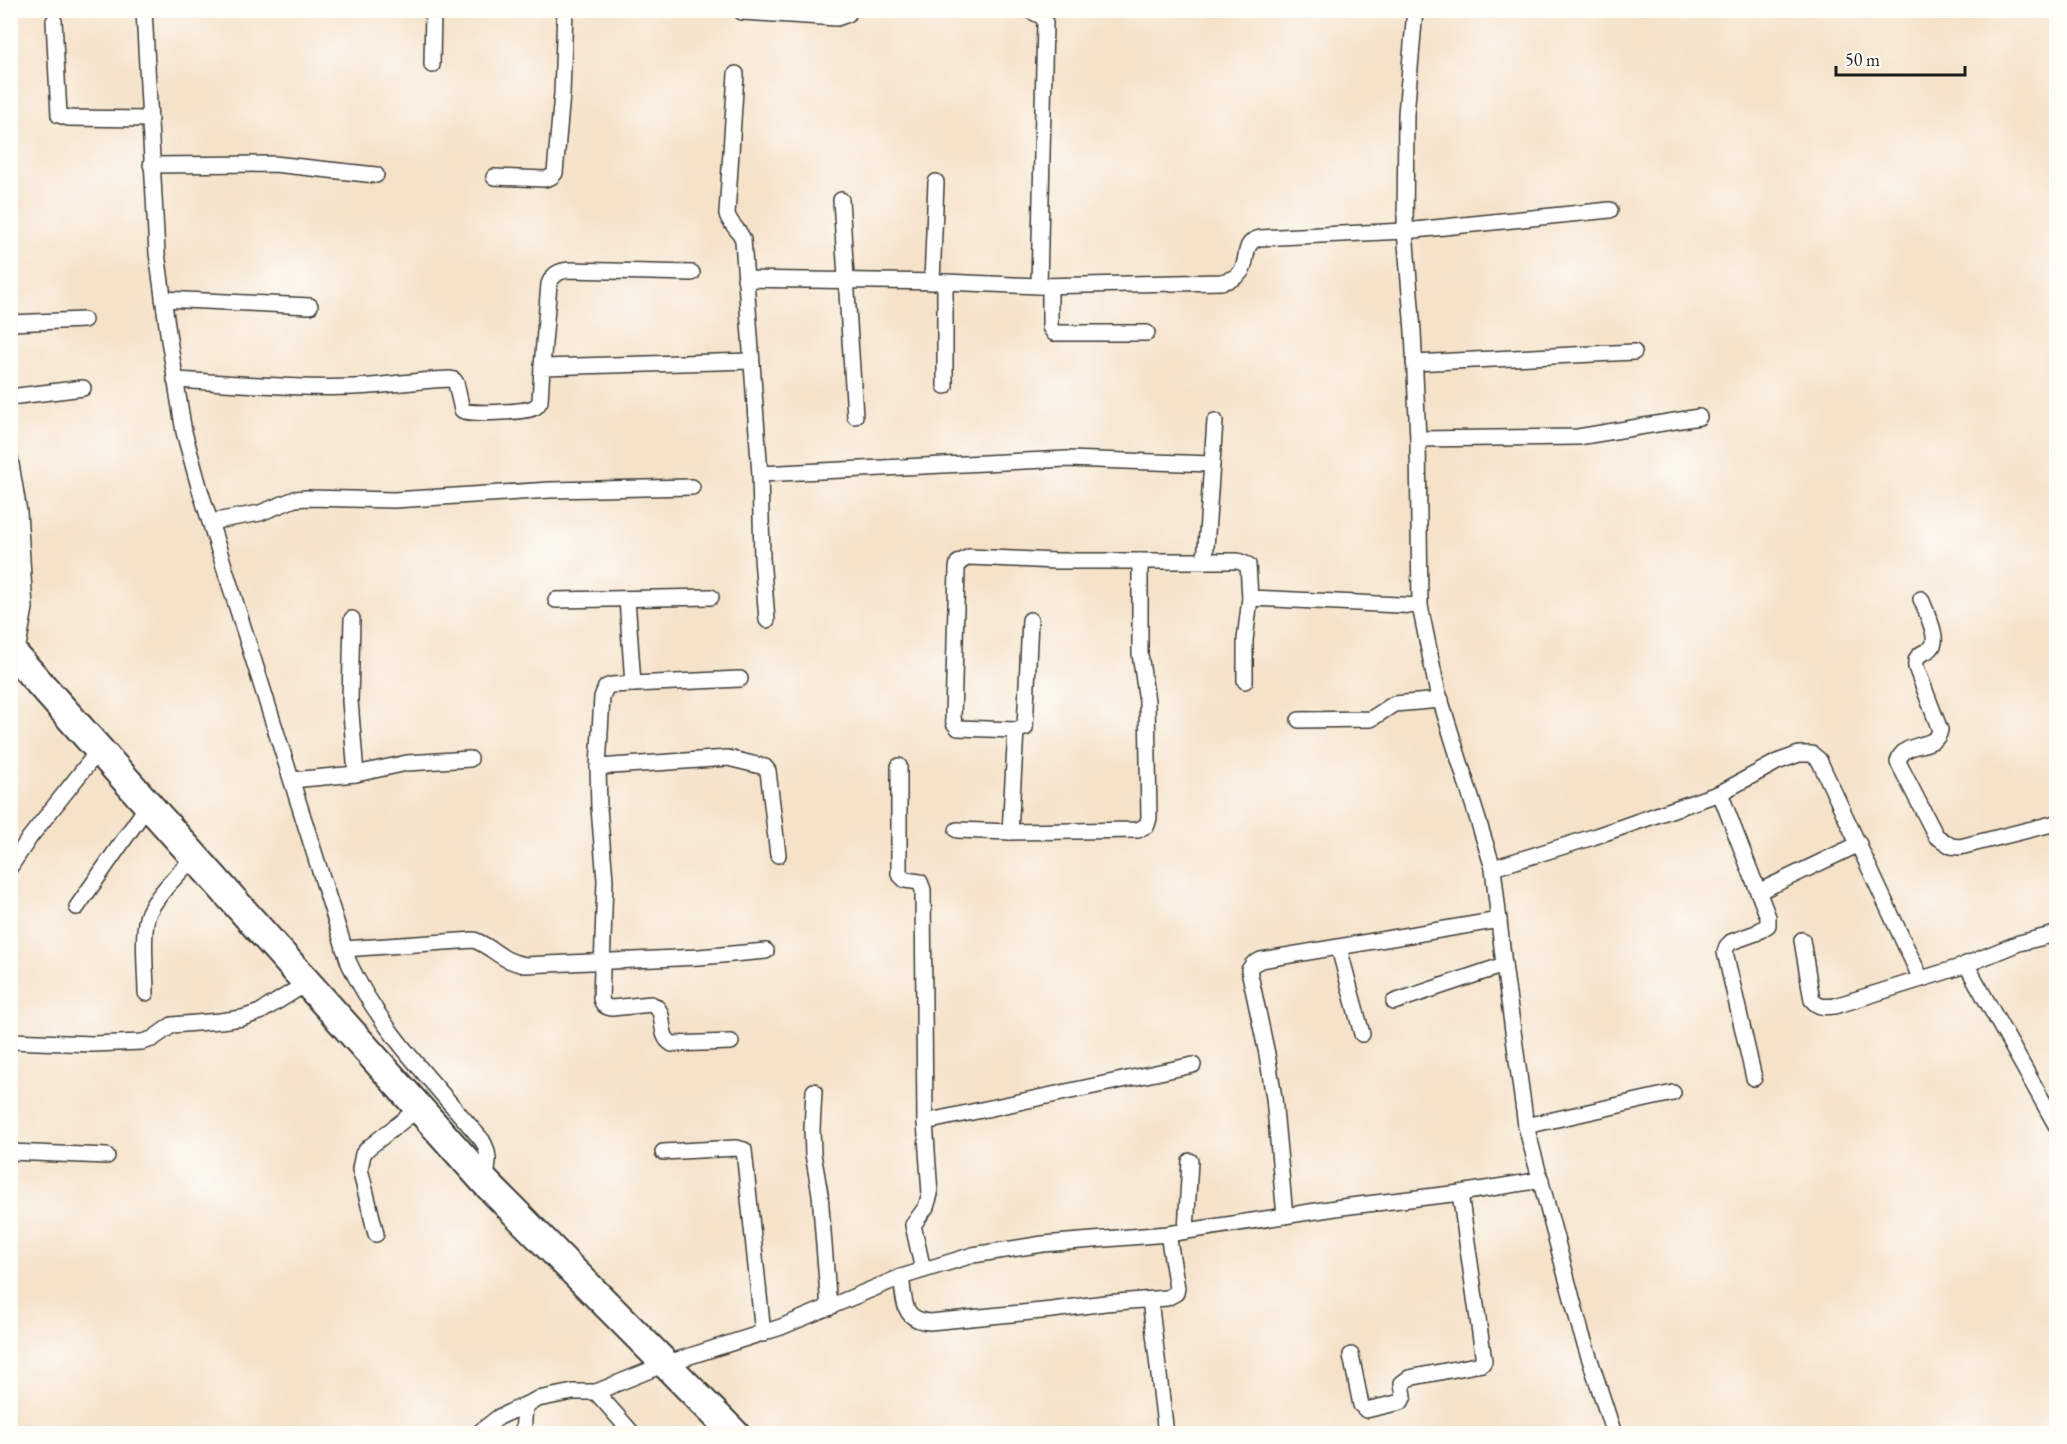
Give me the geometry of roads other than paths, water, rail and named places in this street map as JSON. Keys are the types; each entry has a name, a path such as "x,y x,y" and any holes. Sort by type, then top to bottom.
{"highway":[{"path":"12,651 485,1182 735,1434"}],"street":[{"path":"144,10 148,119 157,253 184,432 210,522 344,949 362,991 378,1016 488,1150 490,1159 485,1182"},
{"path":"432,65 433,10"},
{"path":"495,177 545,179 555,173 562,94 565,10"},
{"path":"742,12 837,18 848,14 850,10"},
{"path":"1029,10 1043,17 1045,22 1044,286 1050,327 1054,333 1147,333"},
{"path":"1415,10 1406,114 1405,231 1418,439 1420,606 1440,700 1493,868 1526,1126 1581,1332 1614,1434"},
{"path":"54,21 59,115 68,118 148,119"},
{"path":"736,74 728,214 729,220 741,233 743,240 760,474 762,558 767,620"},
{"path":"151,165 274,164 375,175"},
{"path":"936,182 945,386"},
{"path":"841,200 855,416"},
{"path":"745,279 1044,286 1221,282 1238,277 1242,271 1249,243 1254,240 1405,231 1610,210"},
{"path":"176,380 303,387 353,387 450,379 456,383 462,410 466,412 527,410 537,406 540,401 549,284 556,274 569,270 692,273"},
{"path":"163,299 310,306"},
{"path":"10,323 84,320"},
{"path":"1414,363 1634,352"},
{"path":"542,367 751,361"},
{"path":"10,397 83,388"},
{"path":"1418,439 1578,437 1699,417"},
{"path":"1205,561 1215,421"},
{"path":"10,458 19,512 25,608 20,641 12,651"},
{"path":"760,474 1067,459 1212,464"},
{"path":"210,522 260,513 307,498 394,500 550,490 693,487"},
{"path":"1029,620 1027,724 1025,728 1016,730 958,728 954,723 958,563 969,557 1055,561 1238,561 1248,566 1250,598 1245,640 1245,681"},
{"path":"957,830 1010,832 1138,830 1147,825 1149,818 1147,701 1140,654 1140,561"},
{"path":"556,600 711,597"},
{"path":"1250,598 1420,606"},
{"path":"627,599 633,684"},
{"path":"1921,600 1934,635 1934,643 1931,648 1918,655 1916,667 1940,730 1939,735 1933,741 1906,749 1900,754 1898,762 1936,836 1951,846 1960,847 2056,824"},
{"path":"351,619 350,701 356,774"},
{"path":"731,1042 672,1044 664,1036 661,1012 656,1006 606,1007 601,999 605,880 598,767 603,691 611,685 740,679"},
{"path":"1299,720 1371,719 1394,704 1440,700"},
{"path":"1010,832 1016,730"},
{"path":"10,867 30,837 99,750"},
{"path":"1493,868 1593,837 1720,793 1777,762 1800,754 1812,754 1819,760 1921,979"},
{"path":"598,767 728,758 765,767 768,771 778,855"},
{"path":"292,780 356,774 407,763 470,759"},
{"path":"899,766 899,874 905,880 920,882 923,890 925,1122 930,1194 926,1207 913,1225 923,1270"},
{"path":"1720,793 1768,917 1768,925 1756,933 1731,942 1725,952 1754,1078"},
{"path":"77,907 148,805"},
{"path":"1758,892 1859,844"},
{"path":"146,993 148,915 155,902 194,857"},
{"path":"1285,1216 1274,1098 1249,970 1253,964 1261,960 1499,920"},
{"path":"1802,940 1812,1000 1823,1008 1921,979 2019,943 2056,934"},
{"path":"344,949 474,940 483,943 504,959 525,965 766,951"},
{"path":"1340,948 1362,1034"},
{"path":"1966,964 2056,1125"},
{"path":"1394,1002 1504,965"},
{"path":"10,1041 82,1044 142,1042 152,1039 172,1025 242,1018 276,1004 308,983"},
{"path":"925,1122 1193,1065"},
{"path":"814,1091 813,1154 820,1194 829,1308"},
{"path":"1526,1126 1673,1093"},
{"path":"376,1234 360,1161 368,1148 419,1108"},
{"path":"663,1152 736,1148 744,1150 763,1334"},
{"path":"10,1152 107,1156"},
{"path":"1186,1231 1190,1161"},
{"path":"477,1434 499,1417 554,1394 596,1392 665,1364 763,1334 902,1277 973,1255 1043,1244 1186,1231 1541,1180"},
{"path":"1352,1355 1361,1405 1366,1410 1401,1402 1404,1396 1402,1383 1409,1378 1482,1364 1484,1361 1460,1193"},
{"path":"902,1277 907,1311 912,1318 920,1322 1167,1298 1176,1293 1177,1288 1168,1233"},
{"path":"1150,1300 1166,1434"},
{"path":"596,1392 633,1434"},
{"path":"523,1434 525,1405"}]}
